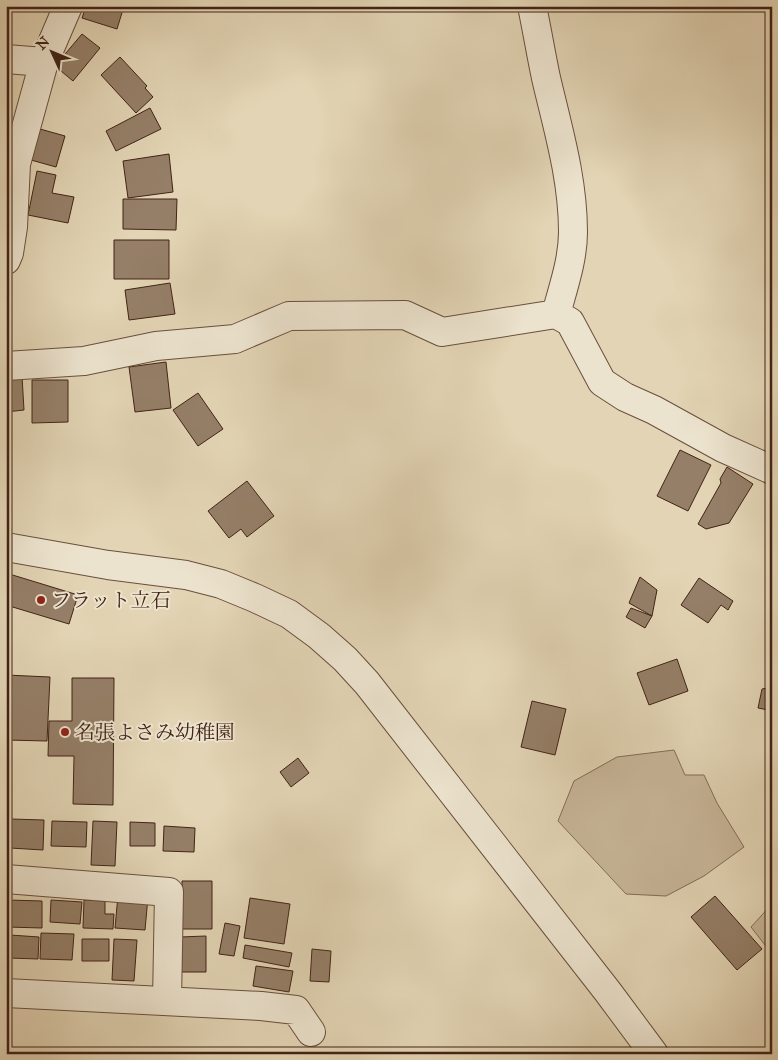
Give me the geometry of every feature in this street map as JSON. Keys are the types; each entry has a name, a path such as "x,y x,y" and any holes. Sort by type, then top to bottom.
{"street":[{"path":"6,260 13,227 16,164 44,62 68,6"},
{"path":"532,6 537,37 563,144 570,194 573,233 570,257 556,314"},
{"path":"6,59 44,62"},
{"path":"6,366 84,361 156,346 235,339 289,316 405,315 442,332 556,314 570,322 602,382 625,397 654,410 723,448 772,470"},
{"path":"6,547 108,565 186,576 221,584 289,614 319,636 368,683 654,1054"},
{"path":"6,879 169,892 167,1001"},
{"path":"6,993 261,1006 296,1010 311,1032"}],"shaded area":[{"path":"674,750 685,775 704,775 717,803 744,847 704,876 666,896 626,894 558,821 574,781 617,757"},
{"path":"772,904 772,954 751,927"}],"building":[{"path":"86,6 124,6 117,29 82,18"},
{"path":"82,34 100,48 73,81 55,66"},
{"path":"120,57 147,86 145,88 153,97 136,113 101,75"},
{"path":"150,108 161,129 116,151 106,131"},
{"path":"40,129 65,136 56,167 31,160"},
{"path":"169,154 173,192 128,198 123,161"},
{"path":"37,171 56,175 52,193 74,197 68,223 28,215"},
{"path":"123,199 177,199 176,230 123,229"},
{"path":"114,240 169,240 169,279 114,279"},
{"path":"170,283 175,314 129,320 125,290"},
{"path":"166,362 171,408 135,412 129,367"},
{"path":"22,376 24,410 6,412 6,377"},
{"path":"32,380 68,380 68,422 32,423"},
{"path":"198,393 223,429 198,446 173,410"},
{"path":"680,450 711,465 688,511 657,496"},
{"path":"727,467 753,484 729,523 706,529 698,524 721,483 720,479"},
{"path":"247,481 274,516 247,537 241,529 229,538 208,511"},
{"name":"フラット立石","path":"6,573 78,595 69,624 6,605"},
{"path":"640,577 657,590 652,616 629,603"},
{"path":"699,578 733,601 728,610 721,605 708,623 681,605"},
{"path":"631,608 652,616 645,628 626,617"},
{"path":"677,659 688,691 649,705 637,673"},
{"path":"6,675 50,677 47,741 6,740"},
{"path":"72,678 114,678 113,805 73,804 74,756 48,756 49,721 72,721"},
{"path":"772,687 772,725 768,710 758,708 762,689"},
{"path":"532,701 566,709 555,755 521,747"},
{"path":"298,758 309,773 291,787 280,772"},
{"path":"6,819 10,819 10,845 6,845"},
{"path":"11,819 44,820 43,850 10,848"},
{"path":"52,821 87,822 86,847 51,846"},
{"path":"93,821 117,822 115,866 91,865"},
{"path":"130,822 155,823 155,846 130,846"},
{"path":"164,826 195,828 194,852 163,851"},
{"path":"182,881 212,881 212,929 182,929"},
{"path":"118,895 148,897 145,930 115,928"},
{"path":"715,896 762,949 737,970 691,917"},
{"path":"250,898 290,904 284,944 244,938"},
{"path":"8,900 42,901 42,928 7,927"},
{"path":"51,900 82,902 80,924 50,922"},
{"path":"84,900 105,901 105,914 114,914 113,929 83,928"},
{"path":"225,923 240,926 234,956 219,954"},
{"path":"41,933 74,934 72,960 40,959"},
{"path":"6,935 10,935 8,959 6,959"},
{"path":"10,935 39,937 38,959 9,958"},
{"path":"206,936 206,972 181,972 180,937"},
{"path":"82,939 109,939 109,961 82,961"},
{"path":"114,939 137,940 134,981 112,980"},
{"path":"245,945 292,953 289,967 243,958"},
{"path":"312,949 331,951 329,982 310,981"},
{"path":"256,966 293,971 289,992 253,986"}],"place":[{"name":"フラット立石","path":"41,600"},
{"name":"名張よさみ幼稚園","path":"65,732"}]}
